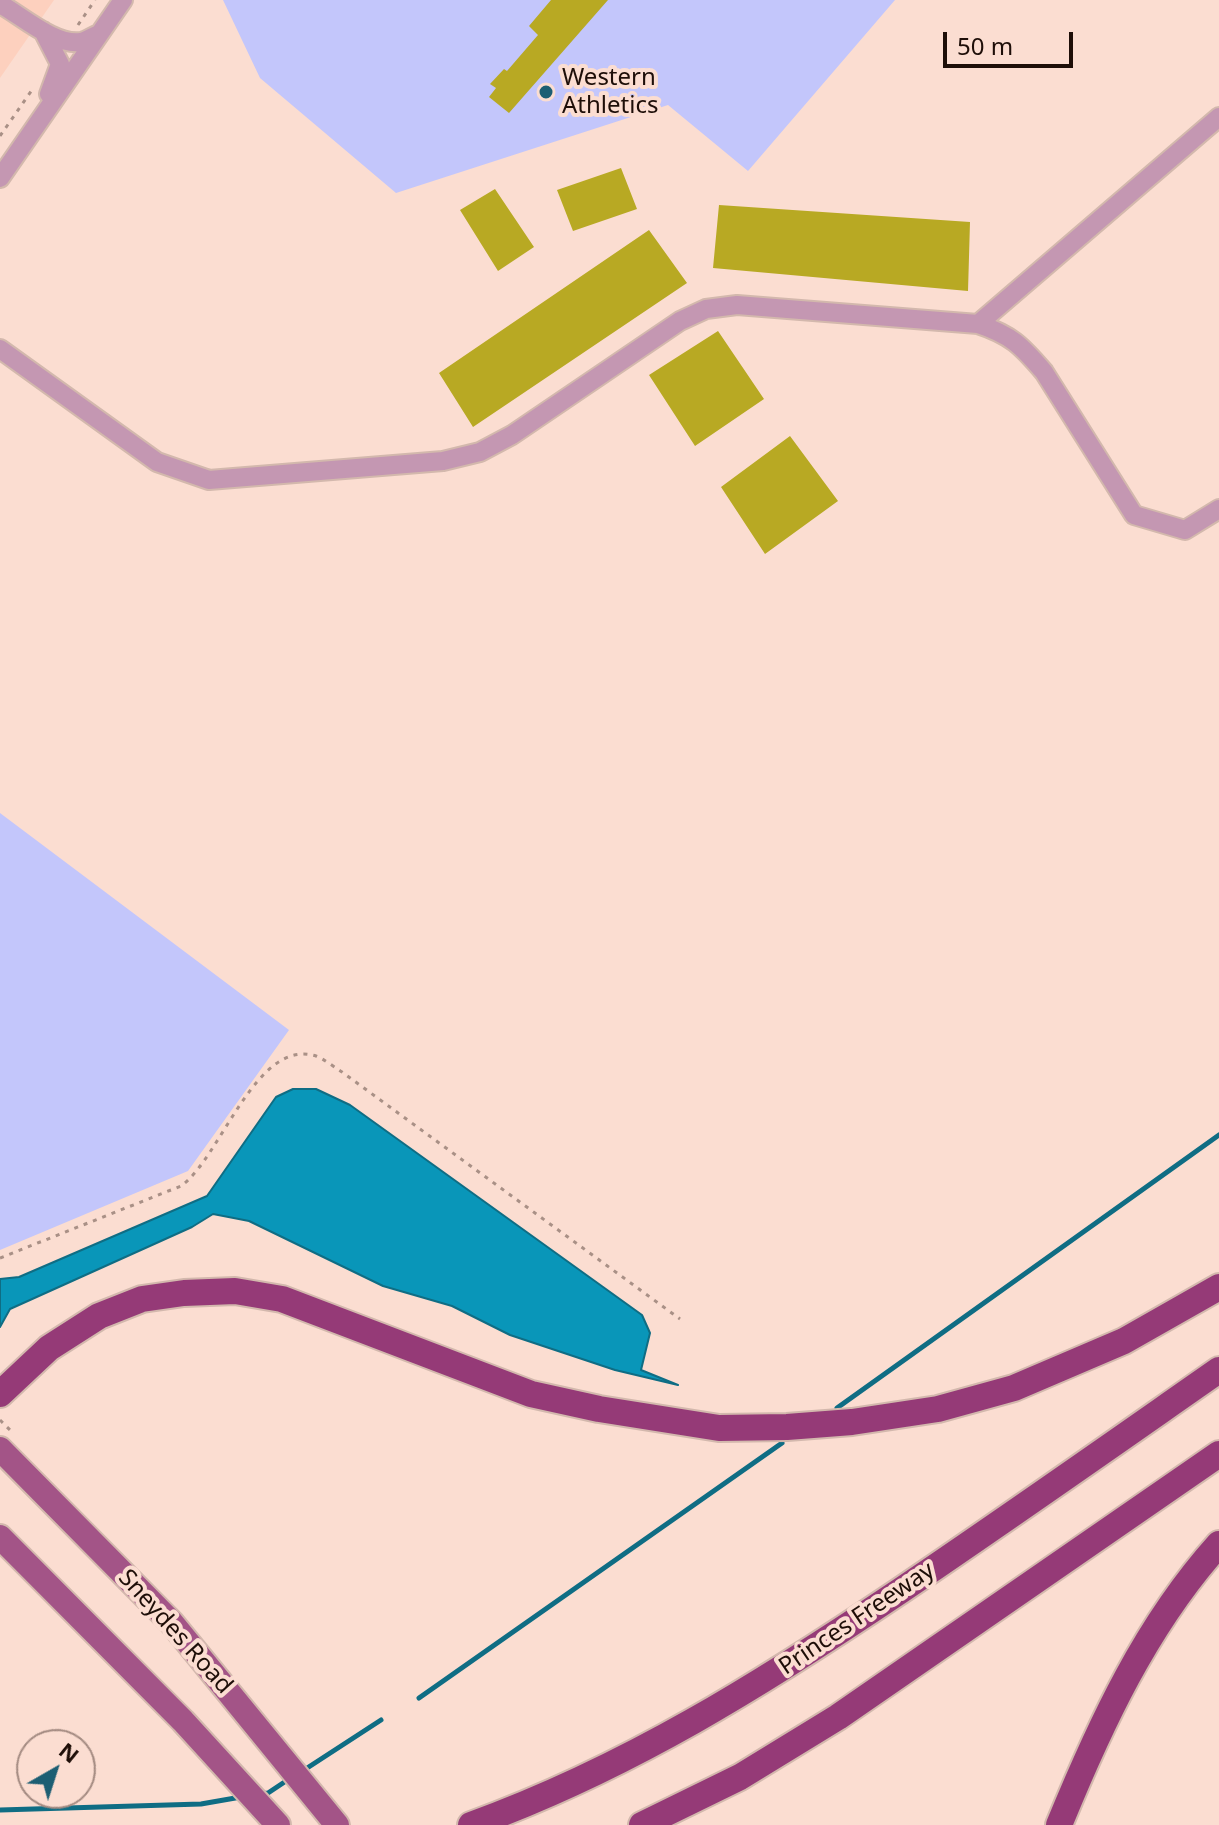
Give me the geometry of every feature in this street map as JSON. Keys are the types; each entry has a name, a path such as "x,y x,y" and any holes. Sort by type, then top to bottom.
{"highway":[{"path":"4,1385 49,1348 99,1316 142,1299 235,1291 282,1299 531,1394 650,1419 719,1428 852,1422 938,1409 1014,1388 1124,1341 1219,1287"},
{"name":"Princes Freeway","path":"471,1825 612,1765 712,1712 786,1667 982,1536 1219,1370"},
{"path":"642,1825 740,1777 838,1717 1219,1454"},
{"path":"1059,1825 1093,1742 1141,1649 1219,1544"}],"main road":[{"name":"Sneydes Road","path":"0,1449 172,1623 337,1825"},
{"path":"0,1537 183,1721 278,1825"}],"street":[{"path":"0,178 123,0"},
{"path":"0,4 43,31 66,41 81,42 99,34"},
{"path":"34,127 60,64 43,31"},
{"path":"978,324 1219,117"},
{"path":"0,349 157,462 209,480 443,461 480,452 512,435 680,321 706,309 737,305 978,324 1005,333 1036,362 1134,515 1185,530 1219,509"}],"path":[{"path":"0,1258 181,1186 199,1169 273,1064 284,1057 299,1054 316,1056 342,1072 680,1319"}],"shaded area":[{"path":"0,0 54,0 0,78"},
{"name":"Western Athletics","path":"223,0 895,0 748,171 668,105 396,193 260,78"},
{"path":"0,813 289,1030 188,1171 0,1250"},
{"path":"293,1089 316,1089 350,1105 642,1315 650,1333 641,1370 678,1385 615,1370 510,1335 452,1306 383,1286 249,1221 213,1214 192,1227 10,1309 0,1327 0,1279 19,1277 207,1196 276,1097"}],"building":[{"path":"551,0 608,0 509,113 489,97 496,88 490,84 504,69 507,71 538,35 529,26"},
{"path":"621,168 637,209 573,231 557,190"},
{"path":"495,189 534,247 498,271 460,210"},
{"path":"719,205 970,222 968,291 713,268"},
{"path":"649,230 687,283 473,427 439,373"},
{"path":"718,331 764,399 695,446 649,375"},
{"path":"790,436 838,501 765,554 721,487"}],"waterway":[{"path":"837,1408 1219,1135"},
{"path":"419,1698 782,1443"},
{"path":"301,1772 381,1720"},
{"path":"259,1794 268,1793 289,1779"},
{"path":"0,1810 201,1804 241,1797"}],"place":[{"name":"Western Athletics","path":"546,92"}]}
